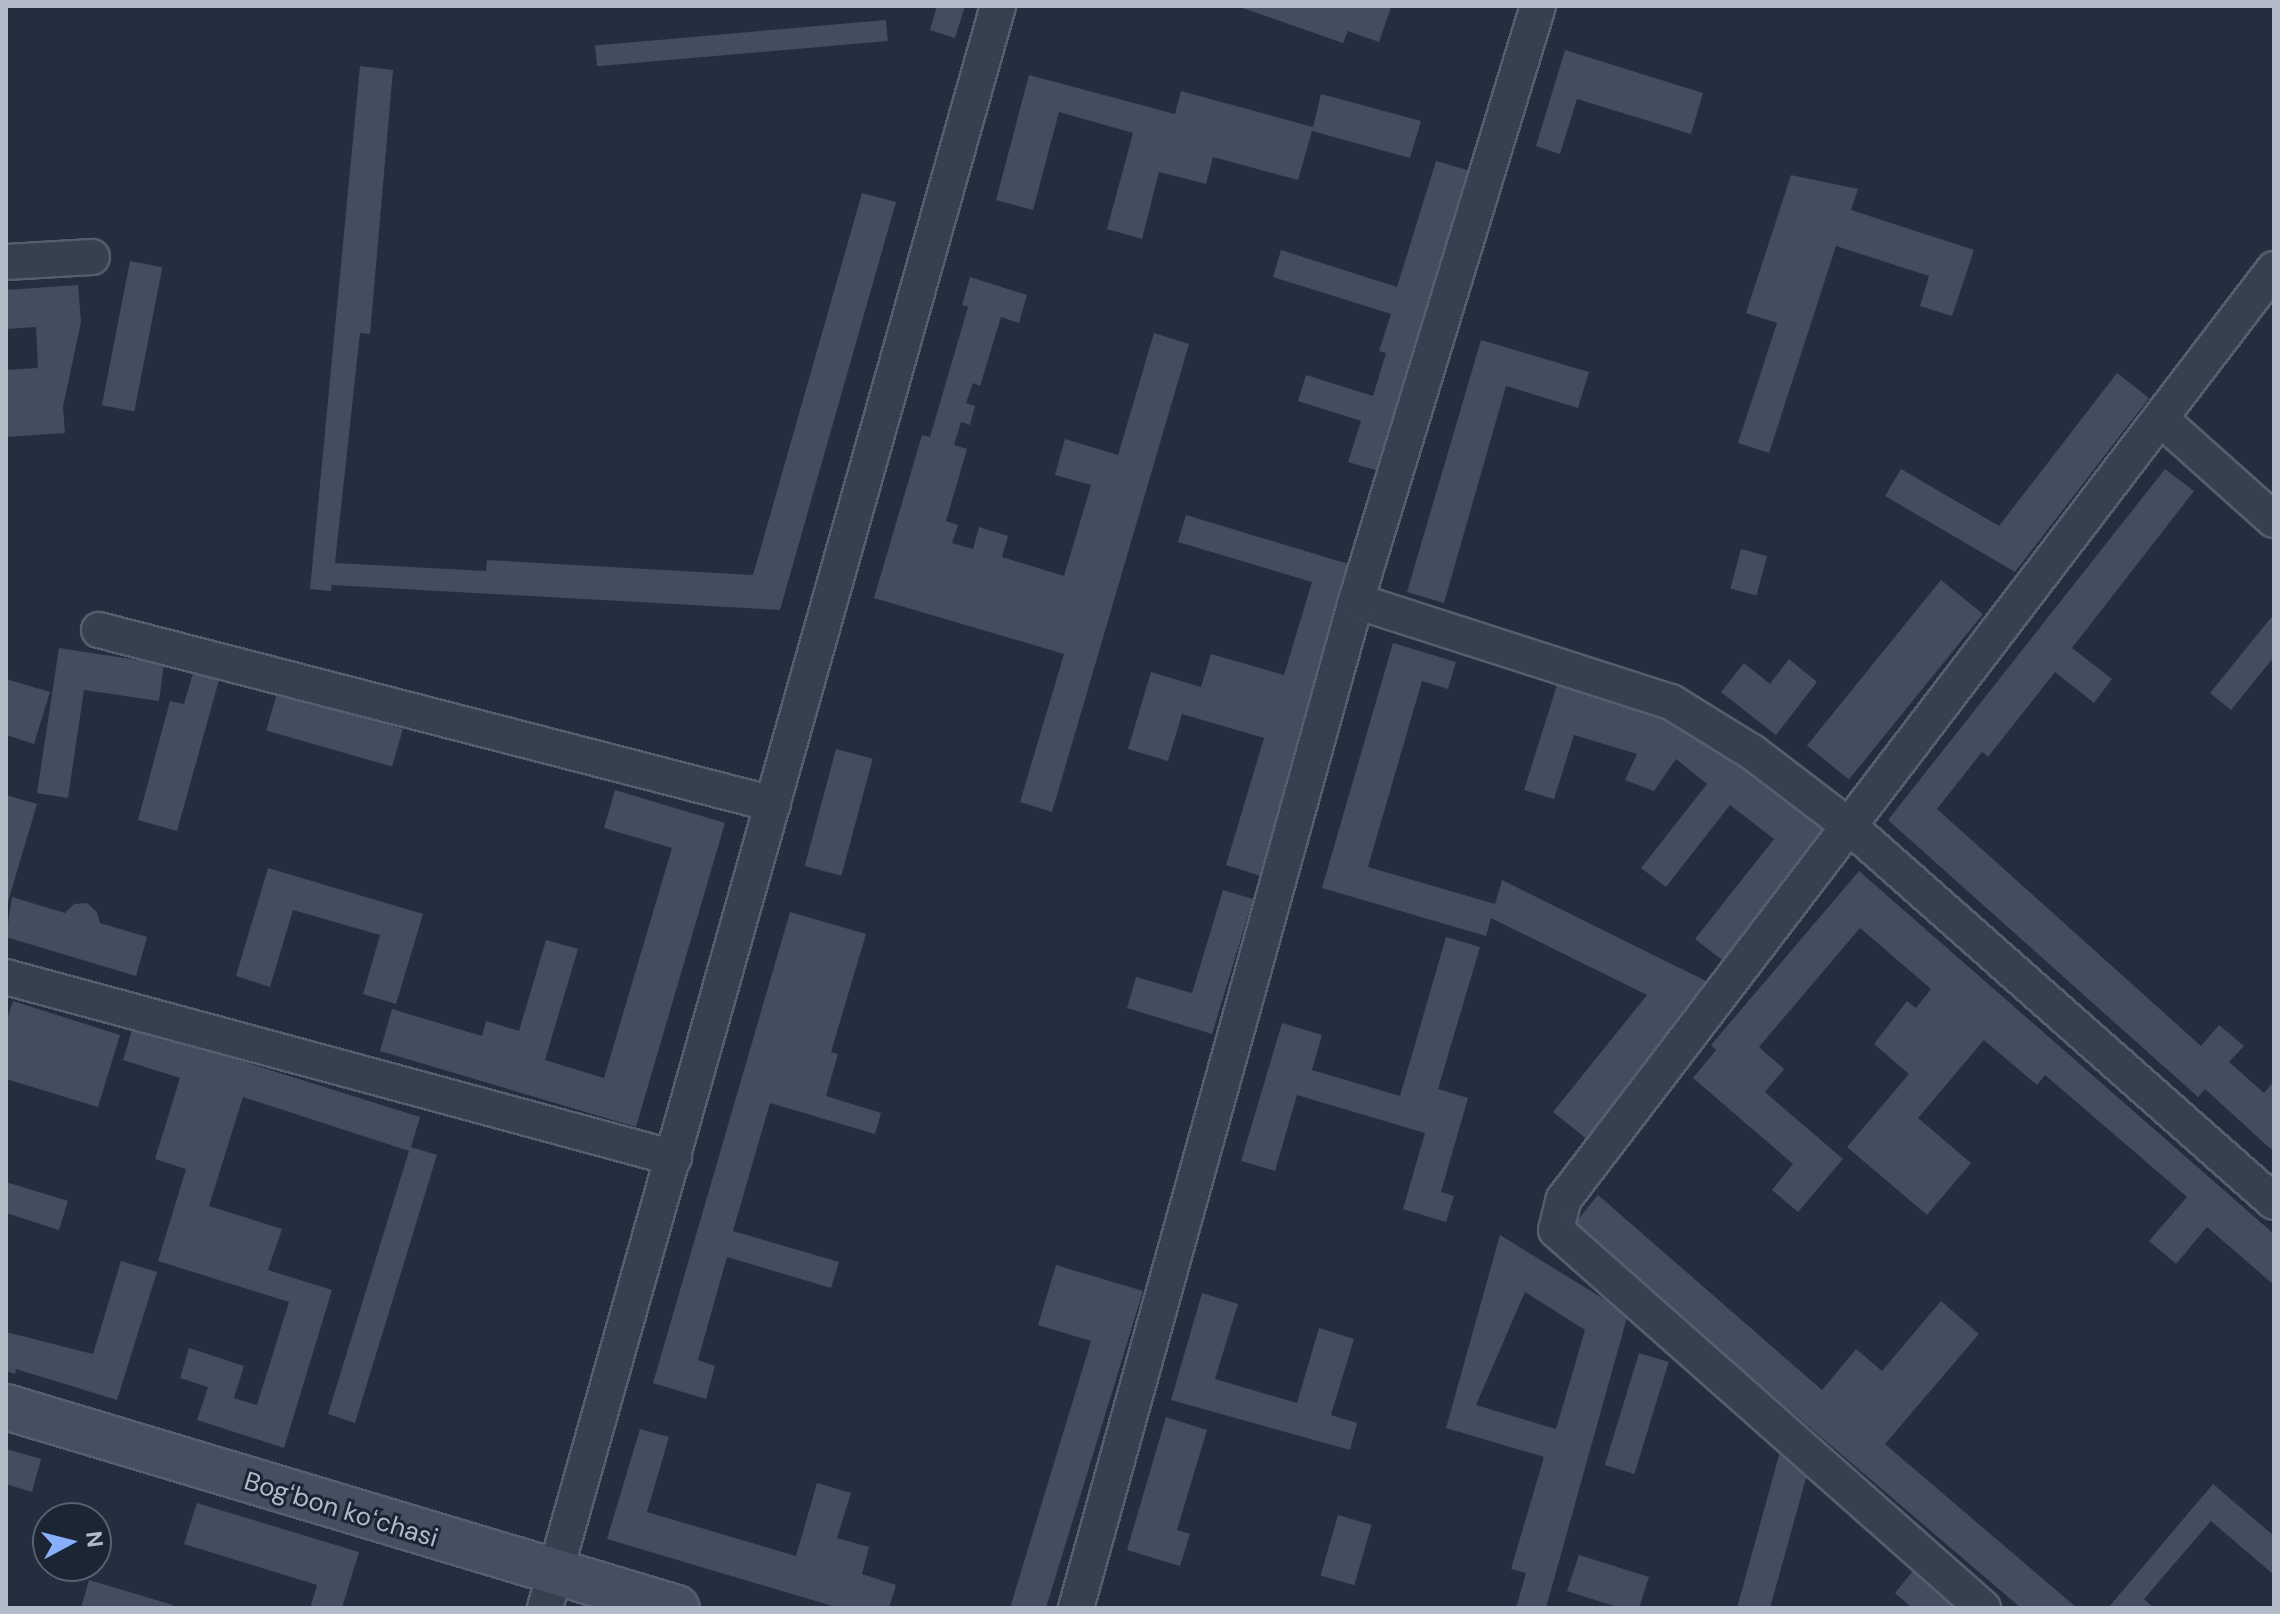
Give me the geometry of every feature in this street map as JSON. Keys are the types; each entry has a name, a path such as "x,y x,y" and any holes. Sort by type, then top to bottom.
{"street":[{"path":"551,1592 998,6"},
{"path":"1076,1608 1356,601 1538,6"},
{"path":"6,262 92,257"},
{"path":"1983,1608 1556,1230 1564,1199 2162,420 2274,269"},
{"path":"2162,420 2274,520"},
{"path":"1356,601 1671,702 1752,752 1849,826 2274,1202"},
{"path":"99,630 773,804"},
{"path":"6,977 674,1158"},
{"name":"Bogʻbon koʻchasi","path":"6,1407 551,1592 677,1608"}],"building":[{"path":"937,6 965,6 955,38 930,30"},
{"path":"1237,6 1391,7 1379,42 1348,31 1343,43"},
{"path":"886,20 888,41 597,66 595,45"},
{"path":"1565,50 1703,93 1691,134 1577,99 1560,154 1536,146"},
{"path":"360,66 393,70 370,334 360,333 335,563 486,571 487,560 753,575 862,193 896,202 780,610 332,585 331,591 310,589"},
{"path":"1029,75 1175,114 1181,91 1313,127 1321,94 1421,121 1410,158 1312,131 1298,180 1213,157 1206,184 1159,172 1142,239 1107,229 1133,133 1059,112 1033,210 996,200"},
{"path":"1436,161 1471,171 1379,471 1348,462 1361,421 1298,401 1306,375 1373,396 1386,353 1379,351 1391,314 1273,277 1281,250 1397,287"},
{"path":"1791,175 1858,189 1851,210 1974,250 1952,316 1920,306 1929,276 1836,246 1769,453 1738,443 1777,323 1746,313"},
{"path":"130,261 162,267 134,412 102,405"},
{"path":"970,277 1027,295 1019,323 1001,317 980,386 973,383 966,403 975,406 970,425 961,422 954,445 967,449 946,521 958,525 952,543 973,549 979,527 1008,536 1002,557 1064,576 1091,485 1055,475 1065,439 1118,455 1154,333 1189,344 1052,812 1020,802 1064,654 874,598 922,435 930,437 968,307 962,305"},
{"path":"78,285 81,322 63,407 65,433 6,437 6,370 38,368 36,327 6,329 6,290"},
{"path":"1481,340 1589,372 1578,408 1506,386 1444,603 1407,592"},
{"path":"2117,373 2149,398 2015,572 1885,496 1901,469 1999,526"},
{"path":"2165,469 2194,491 2072,648 2112,679 2094,703 2055,672 1988,757 1982,752 1937,809 2201,1046 2219,1025 2244,1046 2229,1062 2264,1093 2274,1081 2274,1152 2205,1089 2198,1097 1888,820"},
{"path":"1186,515 1355,566 1261,876 1226,865 1264,738 1182,714 1168,761 1128,749 1151,672 1201,687 1211,654 1284,675 1312,582 1178,542"},
{"path":"1741,549 1767,556 1756,596 1730,589"},
{"path":"1941,580 1983,614 1849,780 1807,746"},
{"path":"2274,614 2274,657 2231,710 2210,693"},
{"path":"1393,643 1456,662 1448,689 1422,681 1368,867 1495,904 1502,880 1716,986 1588,1140 1553,1112 1647,995 1491,918 1486,936 1322,888"},
{"path":"59,648 164,664 159,701 84,690 68,798 37,793"},
{"path":"1789,659 1817,682 1776,735 1721,692 1744,663 1770,684"},
{"path":"195,666 221,673 177,831 138,820 170,701 184,704"},
{"path":"6,679 50,692 34,744 6,735"},
{"path":"1557,685 1689,725 1830,831 1726,963 1695,939 1774,839 1730,805 1666,887 1641,868 1707,784 1676,759 1654,791 1625,780 1637,754 1574,735 1554,799 1524,790"},
{"path":"277,693 403,729 392,767 266,730"},
{"path":"836,749 873,759 841,876 805,866"},
{"path":"615,790 725,823 636,1127 380,1051 392,1009 482,1036 486,1021 519,1031 546,940 578,949 545,1060 604,1078 672,848 604,828"},
{"path":"6,795 37,804 7,905 6,905"},
{"path":"268,868 423,914 396,1004 363,994 380,935 293,910 270,987 236,976"},
{"path":"1859,871 2274,1234 2274,1285 2207,1227 2176,1264 2149,1241 2187,1197 2045,1075 2037,1085 1984,1040 1918,1118 1971,1163 1927,1215 1847,1147 1909,1074 1874,1044 1907,1001 1916,1008 1931,989 1860,928 1759,1047 1784,1069 1765,1092 1843,1159 1798,1212 1772,1190 1793,1164 1693,1078 1716,1050 1711,1045"},
{"path":"1223,890 1253,899 1212,1034 1127,1008 1136,977 1192,993"},
{"path":"12,897 65,913 74,904 87,903 97,912 100,923 147,937 136,976 6,937"},
{"path":"790,912 866,934 831,1052 838,1054 826,1096 881,1113 875,1134 770,1103 733,1231 839,1262 831,1288 727,1257 698,1360 715,1366 706,1399 653,1383"},
{"path":"1446,937 1480,947 1438,1089 1468,1098 1441,1192 1454,1196 1446,1222 1403,1209 1425,1133 1297,1095 1275,1171 1241,1161 1282,1023 1322,1035 1312,1070 1400,1096"},
{"path":"13,1001 120,1035 98,1107 6,1079 6,1022"},
{"path":"133,1027 420,1117 411,1147 437,1155 355,1423 328,1414 409,1151 243,1097 209,1206 282,1229 268,1270 332,1290 284,1448 197,1420 208,1387 180,1378 189,1348 244,1366 234,1398 257,1405 289,1302 158,1261 186,1169 155,1159 180,1078 123,1060"},
{"path":"6,1182 68,1201 59,1230 6,1213"},
{"path":"1598,1195 1822,1390 1856,1349 1882,1371 1941,1301 1979,1334 1885,1444 2077,1608 2021,1608 1697,1331 1575,1223"},
{"path":"1500,1235 1628,1314 1546,1608 1516,1608 1526,1573 1511,1569 1544,1457 1446,1428","holes":["1525,1292 1585,1330 1556,1429 1476,1405"]},
{"path":"121,1261 157,1272 117,1400 16,1369 15,1374 6,1371 6,1332 93,1354"},
{"path":"1056,1265 1143,1291 1046,1608 1010,1608 1091,1341 1038,1325"},
{"path":"1202,1293 1238,1304 1215,1379 1297,1403 1319,1328 1354,1339 1331,1415 1357,1423 1350,1450 1171,1400"},
{"path":"1639,1353 1669,1362 1634,1474 1605,1465"},
{"path":"1166,1417 1207,1430 1177,1530 1190,1534 1180,1566 1127,1550"},
{"path":"640,1429 669,1437 647,1512 796,1556 817,1483 851,1493 837,1538 869,1547 862,1574 896,1585 889,1608 839,1608 607,1539"},
{"path":"1781,1448 1808,1471 1770,1608 1737,1608"},
{"path":"6,1449 41,1459 32,1492 6,1484"},
{"path":"2213,1484 2274,1536 2274,1575 2211,1521 2144,1599 2154,1608 2108,1608"},
{"path":"197,1503 359,1552 342,1608 310,1608 317,1585 184,1544"},
{"path":"1338,1515 1372,1525 1354,1585 1321,1576"},
{"path":"1579,1555 1649,1577 1639,1608 1620,1608 1567,1591"},
{"path":"1917,1566 1966,1608 1912,1608 1895,1593"},
{"path":"88,1582 173,1605 172,1608 81,1608"}]}
